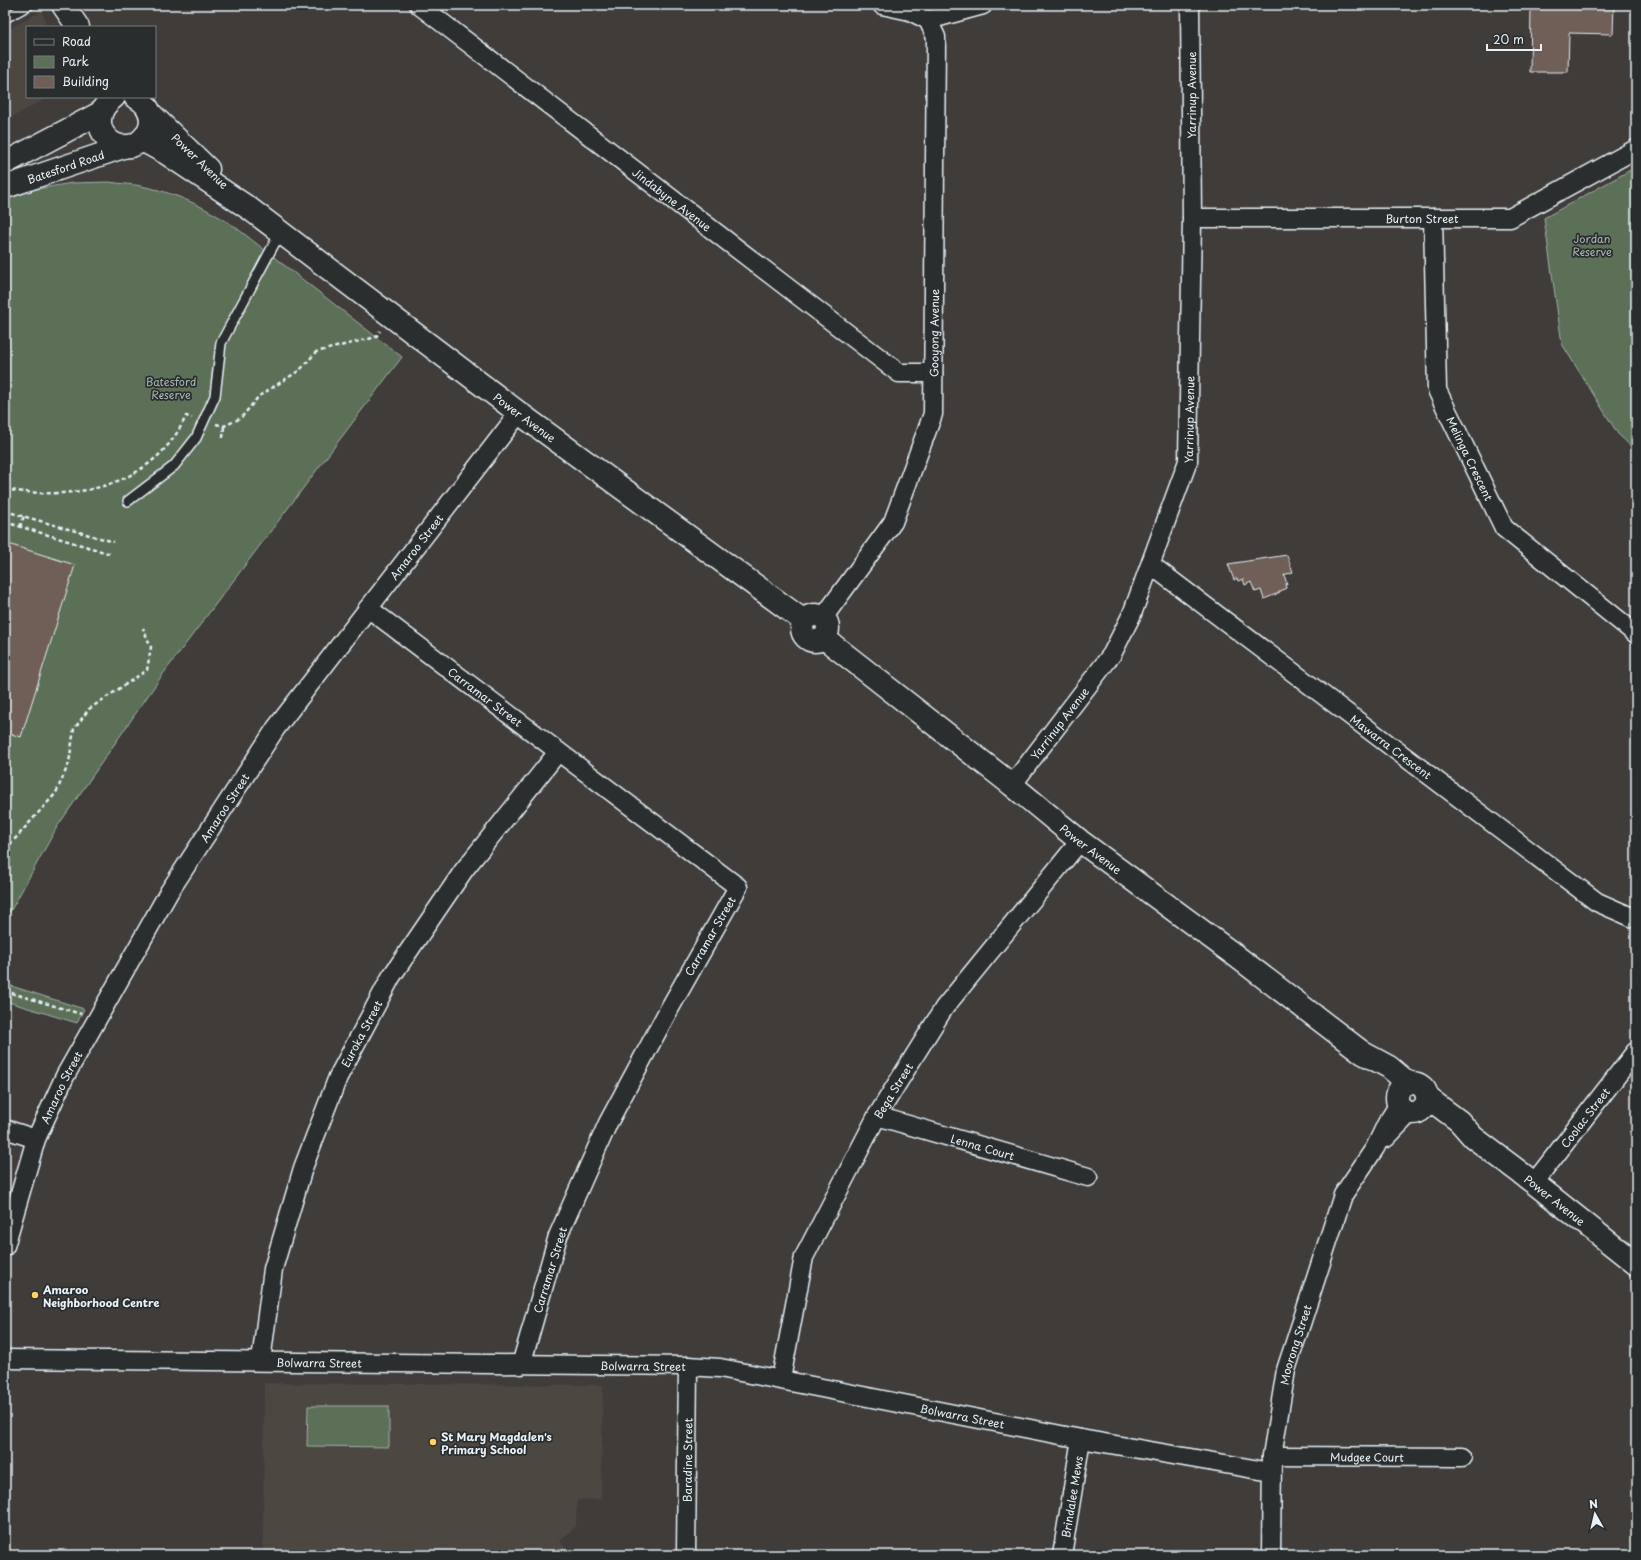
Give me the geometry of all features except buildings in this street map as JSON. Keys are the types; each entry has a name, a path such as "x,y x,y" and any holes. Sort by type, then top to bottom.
{"street":[{"path":"63,5 71,26"},
{"path":"63,5 77,26"},
{"name":"Jindabyne Avenue","path":"418,5 900,373 933,373"},
{"path":"882,5 910,11 928,20 983,5"},
{"name":"Yarrinup Avenue","path":"1012,785 1112,654 1132,614 1188,461 1192,218 1190,5"},
{"name":"Gooyong Avenue","path":"817,626 893,522 933,414 936,37 928,20"},
{"name":"Power Avenue","path":"136,98 250,209"},
{"path":"5,163 103,104"},
{"name":"Power Avenue","path":"103,104 99,122 101,130 110,142 118,146 134,143 166,153 250,209 519,413 817,626 1080,841 1236,956 1362,1053 1372,1068 1410,1101 1473,1137 1534,1183 1636,1264"},
{"path":"134,143 148,132 151,123 150,113"},
{"name":"Batesford Road","path":"5,187 134,143"},
{"name":"Burton Street","path":"1192,218 1510,218 1636,150"},
{"name":"Melinga Crescent","path":"1433,218 1437,390 1504,528 1636,634"},
{"name":"Amaroo Street","path":"5,1246 36,1139 65,1076 169,892 271,735 519,413"},
{"name":"Mawarra Crescent","path":"1151,565 1597,902 1636,919"},
{"name":"Carramar Street","path":"368,608 738,887 667,1013 608,1124 558,1236 521,1365"},
{"name":"Euroka Street","path":"261,1361 273,1269 303,1168 338,1077 391,977 464,870 558,752"},
{"name":"Bega Street","path":"782,1379 804,1257 877,1116 944,1008 1080,841"},
{"name":"Coolac Street","path":"1534,1183 1636,1052"},
{"name":"Moorong Street","path":"1271,1555 1272,1464 1286,1370 1344,1195 1358,1171 1375,1148 1396,1129 1410,1101"},
{"name":"Lenna Court","path":"877,1116 1088,1177"},
{"path":"5,1129 36,1139"},
{"name":"Bolwarra Street","path":"5,1359 688,1366 720,1368 1081,1438 1272,1464"},
{"name":"Baradine Street","path":"686,1555 688,1366"},
{"name":"Brindalee Mews","path":"1062,1555 1081,1438"},
{"name":"Mudgee Court","path":"1272,1464 1462,1457"}],"lane":[{"path":"5,18 29,5"},
{"path":"128,501 174,466 196,438 215,396 221,343 280,233"}],"path":[{"path":"223,438 224,426"},
{"path":"5,511 53,526 114,542"},
{"path":"20,527 24,516"},
{"path":"5,522 111,554"},
{"path":"5,850 56,793 69,763 74,729 89,709 147,670 151,647 143,628"},
{"path":"5,991 97,1018"}],"shaded area":[{"path":"42,11 47,26 26,26 26,98 46,98 5,121 5,31"},
{"name":"St Mary Magdalen's Primary School","path":"264,1383 603,1385 601,1499 577,1500 576,1525 560,1542 574,1555 263,1555"}],"green space":[{"name":"Jordan Reserve","path":"1636,167 1636,451 1618,434 1562,344 1544,218"},
{"name":"Batesford Reserve","path":"109,182 141,186 158,190 192,202 224,219 402,357 163,674 57,827 5,921 5,200 37,189 72,183"},
{"path":"5,984 84,1009 77,1023 5,1001"},
{"path":"308,1406 389,1406 389,1447 307,1446"}],"place":[{"name":"Amaroo Neighborhood Centre","path":"35,1295"},
{"name":"St Mary Magdalen's Primary School","path":"433,1442"}]}
